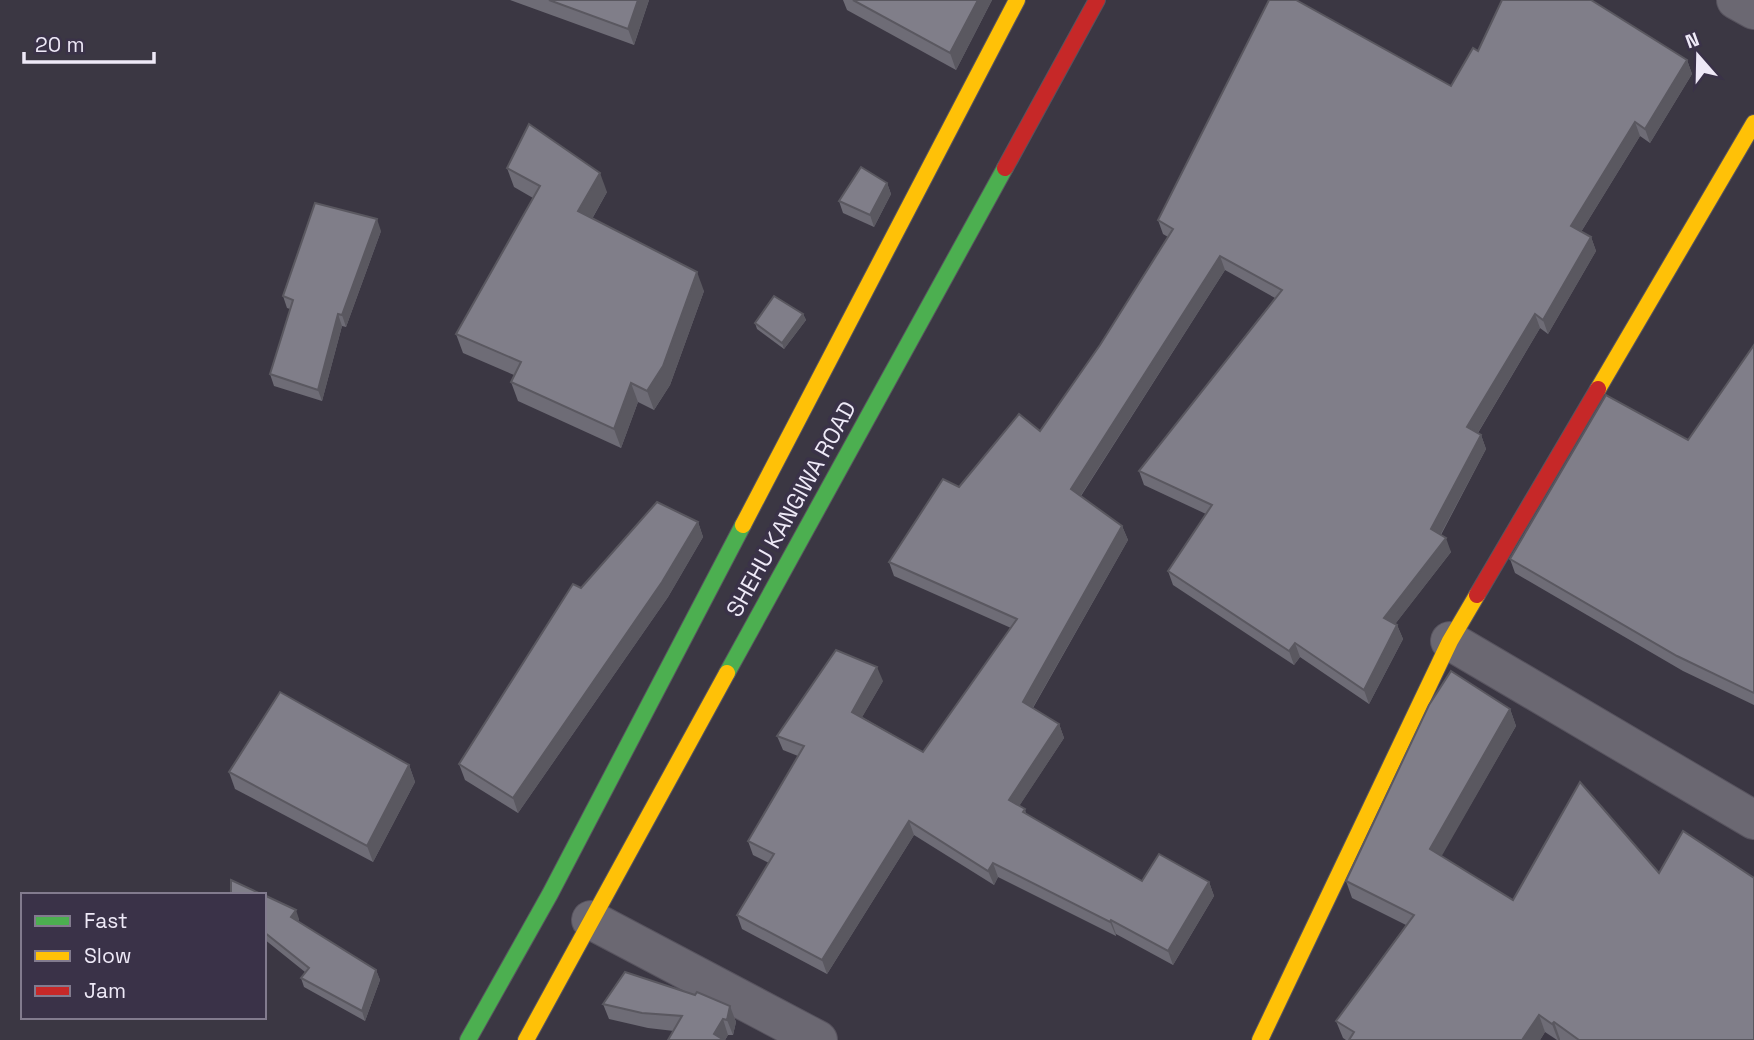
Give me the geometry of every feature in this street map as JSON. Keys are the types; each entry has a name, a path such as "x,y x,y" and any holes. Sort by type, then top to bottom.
{"main road":[{"name":"SHEHU KANGIWA ROAD","path":"468,1040 550,894 1017,0"},
{"name":"SHEHU KANGIWA ROAD","path":"527,1040 1097,0"},
{"path":"1260,1040 1450,641 1754,123"}],"street":[{"path":"1736,0 1754,10"},
{"path":"1450,641 1754,820"},
{"path":"591,920 818,1040"}],"building":[{"path":"549,0 638,0 628,29"},
{"path":"853,0 978,0 950,53"},
{"path":"1269,0 1296,0 1451,86 1473,48 1478,51 1502,0 1591,0 1687,60 1645,129 1635,122 1571,226 1591,237 1543,320 1535,314 1467,427 1481,435 1431,529 1446,538 1384,618 1397,625 1364,690 1295,643 1289,651 1168,571 1212,505 1139,471 1282,290 1220,256 1071,489 1122,526 1023,702 1059,724 1009,800 1025,809 1023,812 1142,881 1159,854 1209,882 1168,951 993,863 988,871 909,821 822,960 737,915 774,854 748,841 804,746 777,736 836,650 877,667 852,712 923,752 1017,619 889,562 943,479 959,487 1019,414 1040,431 1100,345 1173,229 1158,220"},
{"path":"529,124 600,173 578,211 697,272 663,366 647,391 631,383 614,429 511,382 521,362 456,334 540,186 507,168"},
{"path":"861,167 887,183 870,215 839,201"},
{"path":"315,203 377,219 342,315 338,314 318,390 270,374 293,300 283,296"},
{"path":"774,296 803,314 782,343 755,323"},
{"path":"1754,345 1754,693 1677,656 1510,559 1606,395 1688,440"},
{"path":"657,502 698,522 662,582 513,798 459,764 573,584 581,588"},
{"path":"1451,671 1510,709 1430,849 1513,900 1580,782 1659,873 1683,831 1754,878 1754,1040 1579,1040 1539,1015 1522,1040 1349,1040 1354,1032 1336,1021 1414,915 1346,881 1429,705"},
{"path":"280,692 409,765 367,846 229,772"},
{"path":"231,880 259,893 231,893"},
{"path":"266,896 296,910 291,917 376,970 362,1011 301,978 309,968 266,934"},
{"path":"625,972 695,995 697,992 730,1006 727,1020 723,1019 714,1034 724,1040 668,1040 682,1016 642,1013 603,1004"}],"traffic: fast":[{"path":"727,673 1005,168"},
{"path":"468,1040 550,894 743,525"}],"traffic: slow":[{"path":"743,525 1017,0"},
{"path":"1598,389 1754,123"},
{"path":"1260,1040 1450,641 1477,595"},
{"path":"526,1040 727,673"}],"traffic: jam":[{"path":"1005,168 1097,0"},
{"path":"1477,595 1598,389"}]}
